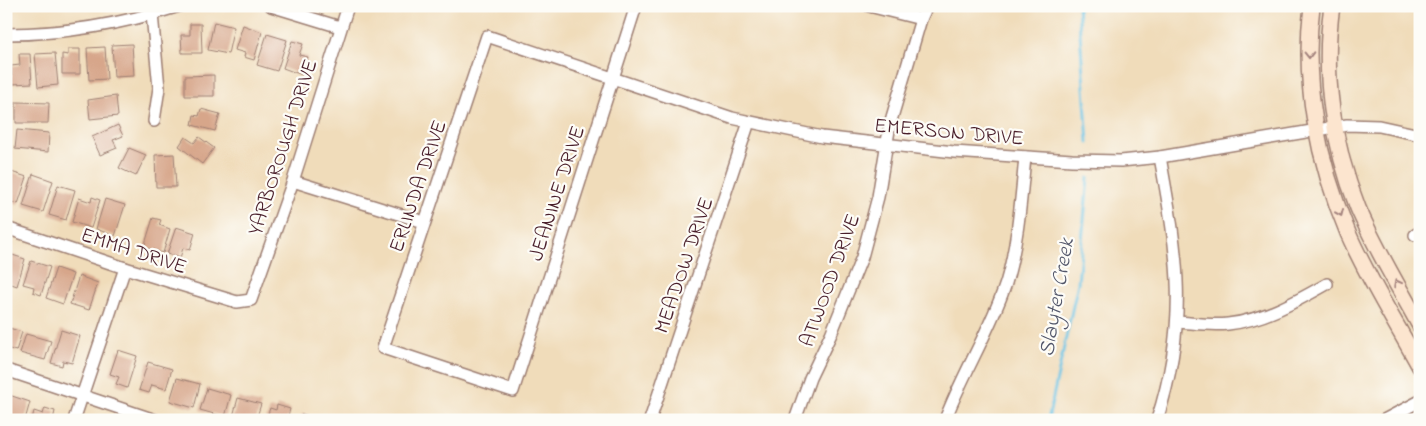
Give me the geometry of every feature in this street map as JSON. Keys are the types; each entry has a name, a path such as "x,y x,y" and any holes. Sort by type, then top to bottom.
{"street":[{"path":"6,34 41,34 136,19 179,6"},
{"path":"271,6 340,27"},
{"name":"YARBOROUGH DRIVE","path":"251,300 293,181 348,6"},
{"name":"JEANINE DRIVE","path":"383,348 513,391 636,6"},
{"path":"869,6 920,20"},
{"name":"ATWOOD DRIVE","path":"795,420 810,378 831,334 862,257 878,197 890,124 920,20 927,6"},
{"path":"1312,6 1309,57 1316,130 1330,188 1349,235 1420,367"},
{"path":"1332,6 1329,64 1336,127 1346,174 1358,209 1420,326"},
{"path":"152,14 159,88 154,121"},
{"name":"EMERSON DRIVE","path":"487,36 732,118 822,137 886,144 1025,157 1097,161 1160,157 1336,127 1379,126 1420,135"},
{"name":"ERLINDA DRIVE","path":"383,348 487,36"},
{"name":"MEADOW DRIVE","path":"650,420 750,122"},
{"path":"945,420 956,392 994,314 1006,281 1018,227 1025,157"},
{"path":"1157,420 1170,372 1178,322 1176,248 1160,157"},
{"path":"293,181 424,222"},
{"name":"EMMA DRIVE","path":"6,228 125,268 238,302 251,300"},
{"path":"74,420 125,268"},
{"path":"1178,322 1213,325 1252,319 1291,305 1327,284"},
{"path":"6,370 155,420"},
{"path":"1384,420 1420,400"}],"building":[{"path":"214,22 234,27 228,54 208,50"},
{"path":"190,24 201,24 202,53 182,53 181,35 190,35"},
{"path":"243,25 262,32 254,60 244,57 245,53 235,50"},
{"path":"267,34 287,40 277,71 257,65"},
{"path":"292,41 303,44 299,55 308,57 302,75 283,68"},
{"path":"132,44 134,76 114,77 112,45"},
{"path":"105,47 107,79 89,80 87,48"},
{"path":"68,49 80,49 80,74 62,74 62,54 68,55"},
{"path":"55,53 58,85 38,87 35,54"},
{"path":"19,54 30,54 32,83 12,84 11,66 20,65"},
{"path":"214,75 214,96 185,96 185,76"},
{"path":"116,96 118,116 90,119 88,100"},
{"path":"16,102 49,103 48,123 16,123"},
{"path":"201,109 220,114 215,131 192,125 194,115 199,116"},
{"path":"118,125 123,136 113,140 117,148 100,155 92,137"},
{"path":"17,130 49,133 48,152 15,149"},
{"path":"185,137 194,143 199,137 214,148 202,164 179,146"},
{"path":"129,148 146,155 136,176 119,168"},
{"path":"174,154 176,187 156,187 155,155"},
{"path":"8,171 27,177 18,204 6,200"},
{"path":"33,174 53,181 43,212 23,206"},
{"path":"58,185 75,190 66,220 49,215"},
{"path":"92,197 100,200 91,228 72,222 79,198 91,202"},
{"path":"105,199 125,205 115,236 96,229"},
{"path":"153,218 161,220 159,225 170,229 163,253 144,247"},
{"path":"176,227 195,233 190,250 183,248 180,258 167,254"},
{"path":"6,253 25,259 17,286 6,282"},
{"path":"31,261 50,267 41,295 33,292 34,287 23,284"},
{"path":"56,268 73,274 63,304 46,298"},
{"path":"79,276 98,283 89,310 70,304"},
{"path":"6,327 22,332 16,351 6,348"},
{"path":"61,330 80,336 72,363 63,361 62,366 51,363"},
{"path":"26,334 51,341 45,360 20,353"},
{"path":"118,350 137,356 127,388 116,384 119,377 110,374"},
{"path":"148,362 172,369 166,389 152,385 149,393 139,390"},
{"path":"177,378 200,384 194,408 170,401"},
{"path":"207,388 231,395 225,417 200,410"},
{"path":"6,394 30,402 25,420 6,415"},
{"path":"238,398 261,404 256,420 232,420"},
{"path":"277,405 290,409 287,420 266,420 270,408 276,410"},
{"path":"45,408 55,411 53,420 32,420 34,411 43,414"},
{"path":"302,414 320,419 320,420 300,420"}],"waterway":[{"name":"Slayter Creek","path":"1078,6 1088,142"},
{"name":"Slayter Creek","path":"1048,420 1078,283 1088,178"}]}
